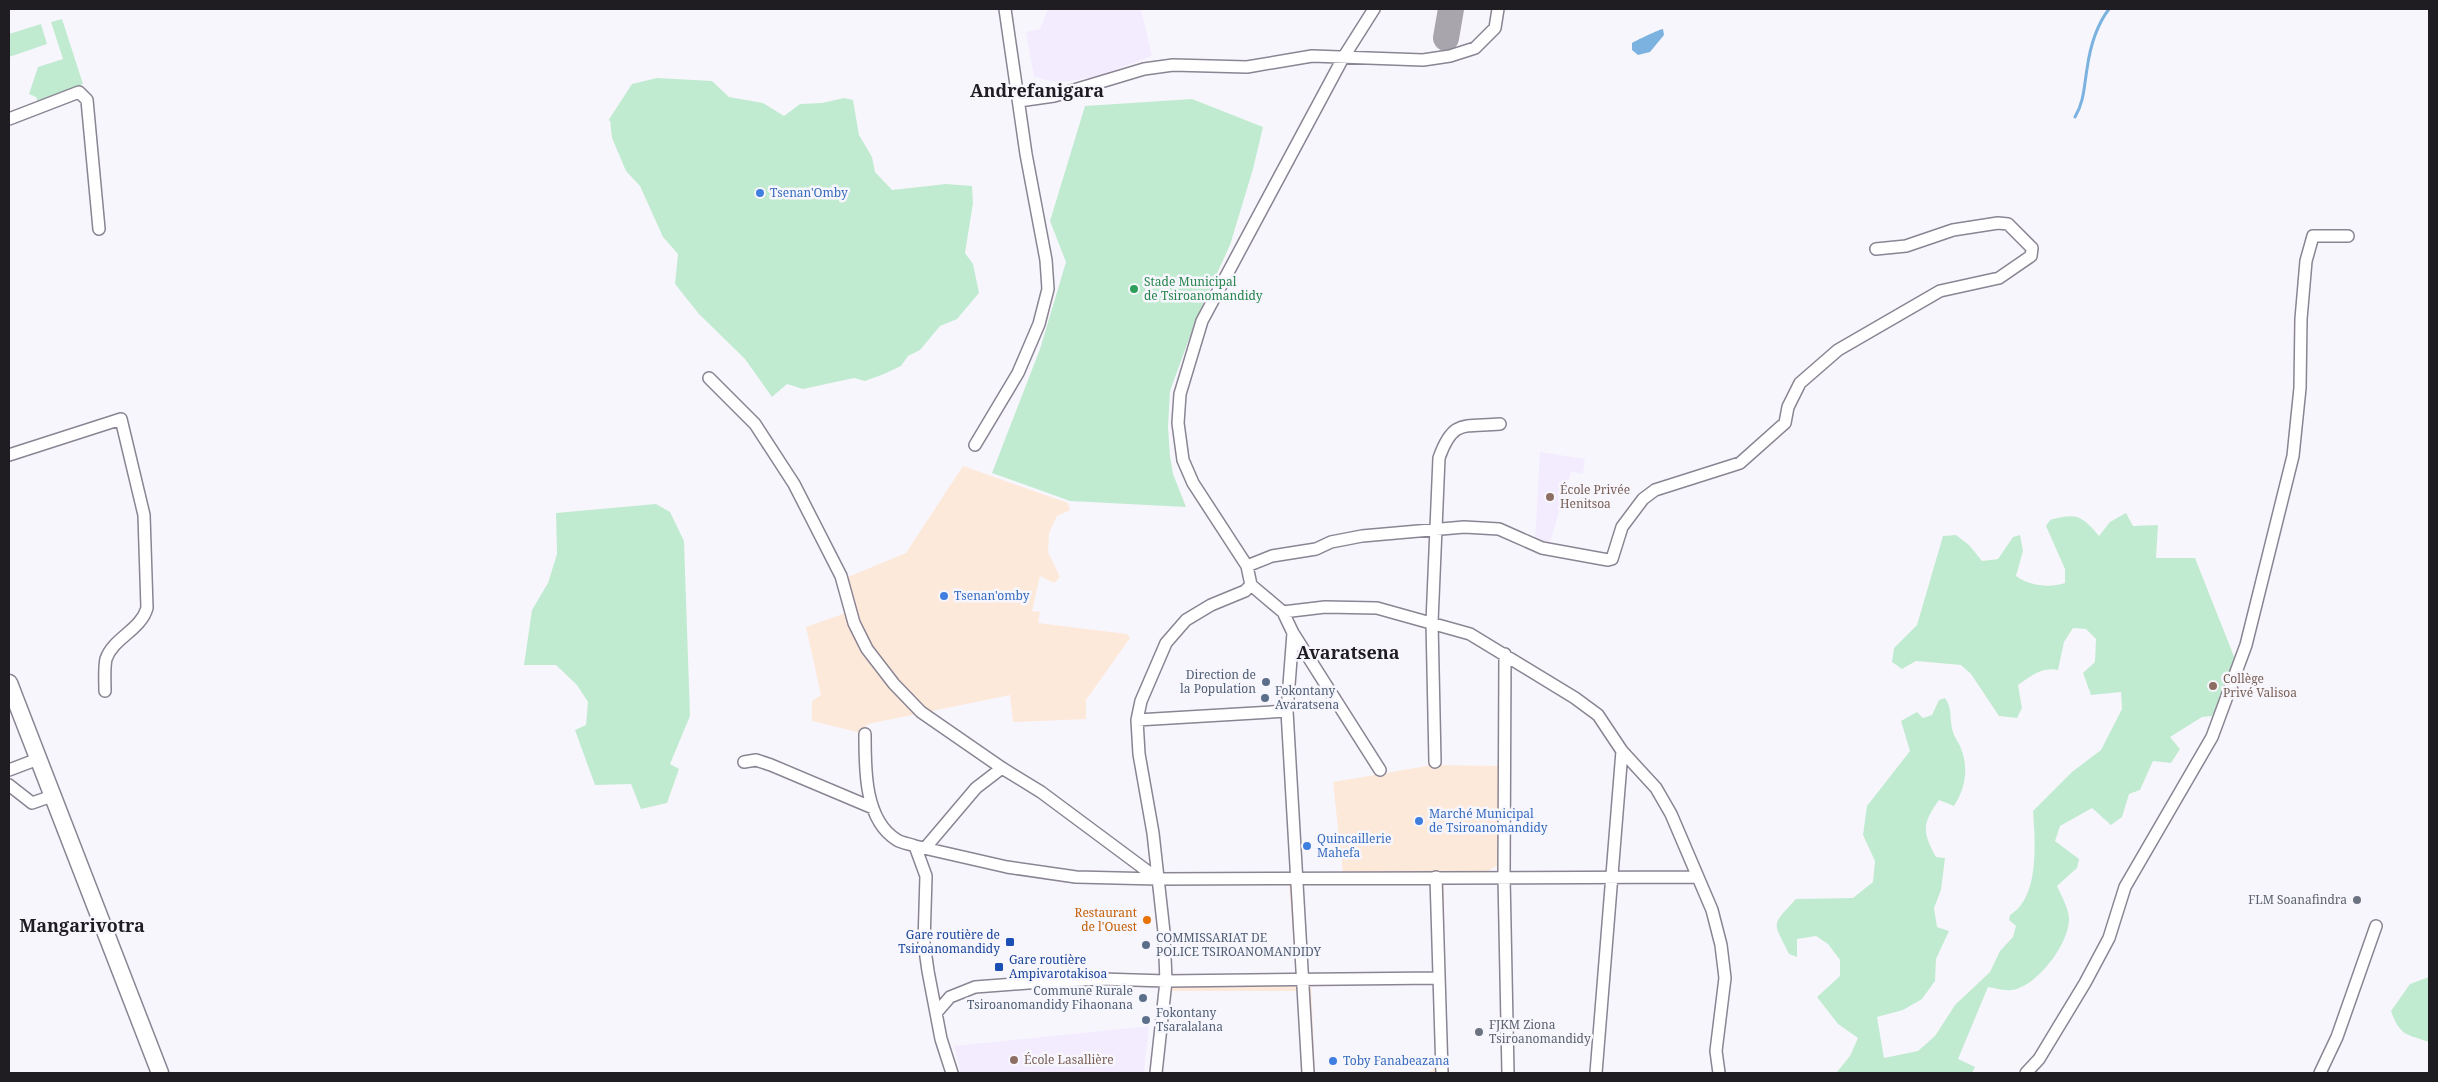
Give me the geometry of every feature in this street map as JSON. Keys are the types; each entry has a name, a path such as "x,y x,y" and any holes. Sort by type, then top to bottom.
{"main road":[{"path":"9,683 160,1073"}],"street":[{"path":"975,444 1018,373 1039,324 1048,289 1046,260 1026,154 1005,9"},
{"path":"1374,9 1343,58 1202,321 1180,394 1178,423 1183,460 1193,483 1247,566 1251,585 1266,595 1283,612 1293,633 1380,770"},
{"path":"1019,101 1054,96 1144,69 1173,65 1247,67 1312,56 1424,60 1450,56 1475,48 1495,28 1498,9"},
{"path":"9,119 79,92 87,100 99,229"},
{"path":"1247,566 1272,556 1316,549 1331,542 1362,536 1464,527 1500,529 1542,548 1608,560 1612,559 1622,527 1643,499 1655,490 1740,463 1785,423 1788,407 1800,383 1838,350 1940,291 1999,278 2031,256 2032,248 2008,224 1998,222 1953,230 1906,246 1876,249"},
{"path":"2026,1073 2039,1059 2085,982 2109,938 2125,887 2212,737 2246,645 2293,456 2300,388 2300,319 2306,261 2313,236 2348,236"},
{"path":"709,378 755,424 794,484 841,576 854,623 868,649 894,684 921,712 1002,768 1042,792 1158,879"},
{"path":"9,455 121,419 144,515 147,608 144,619 117,645 106,659 105,691"},
{"path":"1435,762 1432,622 1439,458 1446,437 1457,428 1500,424"},
{"path":"1156,1073 1166,980 1158,879 1139,754 1137,720 1141,701 1166,643 1186,620 1211,605 1245,591 1251,585"},
{"path":"1283,612 1325,607 1377,608 1470,634 1506,654 1598,715 1622,751 1656,788 1671,814 1712,910 1722,953 1725,978 1716,1051 1719,1073"},
{"path":"1293,633 1286,711 1308,1073"},
{"path":"1506,654 1504,877 1508,1073"},
{"path":"1137,720 1286,711"},
{"path":"866,734 865,769 874,808 884,829 898,841 1007,866 1076,877 1158,879 1697,877"},
{"path":"1596,1073 1622,751"},
{"path":"9,770 38,759"},
{"path":"744,762 756,760 771,764 874,808"},
{"path":"921,846 976,788 1002,768"},
{"path":"9,784 32,803 52,796"},
{"path":"921,846 926,876 924,942 942,1039 952,1073"},
{"path":"1436,877 1442,1073"},
{"path":"2320,1073 2337,1037 2376,926"},
{"path":"937,1012 950,997 975,987 1101,979 1303,980 1439,978"}],"shaded area":[{"path":"1048,9 1141,9 1152,56 1098,76 1060,83 1034,77 1026,32 1040,29"},
{"name":"École Privée Henitsoa","path":"1540,452 1585,459 1583,474 1571,472 1550,542 1535,540"},
{"name":"Tsenan'omby","path":"963,466 1068,503 1070,510 1057,516 1049,533 1048,552 1060,577 1054,583 1040,576 1032,611 1040,612 1038,623 1127,634 1130,638 1086,700 1086,719 1013,722 1010,695 868,724 861,733 812,721 812,701 821,695 806,627 857,609 848,577 906,553"},
{"name":"Marché Municipal de Tsiroanomandidy","path":"1433,765 1500,766 1498,865 1488,871 1489,882 1444,882 1445,1073 1428,1073 1438,1066 1436,982 1311,983 1315,1073 1301,1073 1299,991 1169,991 1170,976 1296,975 1289,884 1298,875 1343,874 1333,782","holes":["1434,880 1436,973 1307,975 1301,882"]},
{"path":"1149,1026 1144,1071 1141,1073 961,1073 954,1046"}],"green space":[{"path":"62,19 83,84 38,102 36,97 29,94 38,67 63,59 51,22"},
{"path":"41,24 47,44 9,57 9,34"},
{"path":"657,78 712,81 729,97 763,103 784,116 800,104 822,103 844,98 853,100 859,135 872,157 875,172 892,190 946,184 972,186 973,203 965,253 973,264 979,293 957,319 940,326 920,350 908,356 901,366 865,381 854,378 803,389 787,384 772,397 745,359 699,314 675,284 678,254 663,237 640,186 626,171 612,138 610,120 608,121 632,84"},
{"name":"Stade Municipal de Tsiroanomandidy","path":"1192,99 1263,127 1253,169 1230,245 1197,317 1170,391 1168,427 1170,456 1173,474 1186,507 1070,501 992,473 1040,349 1066,262 1050,221 1085,106"},
{"path":"656,504 670,512 684,541 690,716 670,764 679,769 667,803 641,809 631,784 595,785 575,730 586,725 588,702 577,685 556,665 524,665 532,610 548,583 557,554 556,513"},
{"path":"2126,513 2133,526 2158,525 2156,558 2195,558 2235,659 2216,709 2212,716 2202,717 2170,737 2180,749 2171,763 2153,761 2140,790 2129,794 2122,817 2111,825 2092,808 2060,826 2055,841 2079,859 2077,868 2057,886 2068,911 2068,929 2058,952 2041,973 2031,981 2011,990 1988,987 1958,1059 1975,1067 1972,1073 1836,1073 1850,1056 1858,1038 1838,1024 1817,997 1840,976 1840,960 1828,944 1816,936 1797,939 1797,957 1789,954 1777,929 1777,925 1778,920 1796,899 1853,898 1873,882 1875,861 1863,835 1867,806 1910,751 1901,721 1917,712 1923,718 1932,715 1939,700 1945,698 1950,710 1954,734 1963,754 1965,777 1961,792 1954,806 1939,800 1929,815 1926,828 1928,840 1936,857 1945,858 1941,890 1934,908 1937,927 1949,931 1936,959 1935,981 1922,999 1903,1010 1877,1017 1884,1058 1918,1051 1935,1036 1955,1005 1990,972 2000,951 2013,937 2016,926 2009,920 2010,915 2020,907 2027,895 2031,882 2035,852 2033,811 2072,772 2101,750 2122,709 2121,692 2091,695 2083,673 2095,662 2096,639 2086,629 2073,628 2064,642 2058,670 2041,671 2018,685 2022,708 2017,718 1999,716 1971,674 1961,665 1916,661 1902,669 1892,662 1894,648 1917,625 1943,536 1956,535 1969,545 1982,561 1998,559 2013,537 2020,535 2023,551 2016,576 2033,584 2053,585 2065,583 2065,569 2046,526 2050,520 2073,516 2083,520 2099,536 2110,522"},
{"path":"2429,977 2429,1042 2401,1030 2391,1011 2410,984"}],"water":[{"path":"1663,29 1664,35 1650,52 1638,55 1632,50 1632,43"}],"waterway":[{"path":"2075,117 2082,100 2094,37 2100,22 2109,9"}],"taxiway":[{"path":"1446,38 1451,9"}],"place":[{"name":"Tsenan'Omby","path":"760,193"},
{"name":"Stade Municipal de Tsiroanomandidy","path":"1134,289"},
{"name":"École Privée Henitsoa","path":"1550,497"},
{"name":"Tsenan'omby","path":"944,596"},
{"name":"Direction de la Population","path":"1266,682"},
{"name":"Collège Privé Valisoa","path":"2213,686"},
{"name":"Fokontany Avaratsena","path":"1265,698"},
{"name":"Marché Municipal de Tsiroanomandidy","path":"1419,821"},
{"name":"Quincaillerie Mahefa","path":"1307,846"},
{"name":"FLM Soanafindra","path":"2357,900"},
{"name":"Restaurant de l'Ouest","path":"1147,920"},
{"name":"Gare routière de Tsiroanomandidy","path":"1010,942"},
{"name":"COMMISSARIAT DE POLICE TSIROANOMANDIDY","path":"1146,945"},
{"name":"Gare routière Ampivarotakisoa","path":"999,967"},
{"name":"Commune Rurale Tsiroanomandidy Fihaonana","path":"1143,998"},
{"name":"Fokontany Tsaralalana","path":"1146,1020"},
{"name":"FJKM Ziona Tsiroanomandidy","path":"1479,1032"},
{"name":"École Lasallière","path":"1014,1060"},
{"name":"Toby Fanabeazana","path":"1333,1061"}],"district":[{"name":"Andrefanigara","path":"1037,91"},
{"name":"Avaratsena","path":"1348,653"},
{"name":"Mangarivotra","path":"82,926"}]}
